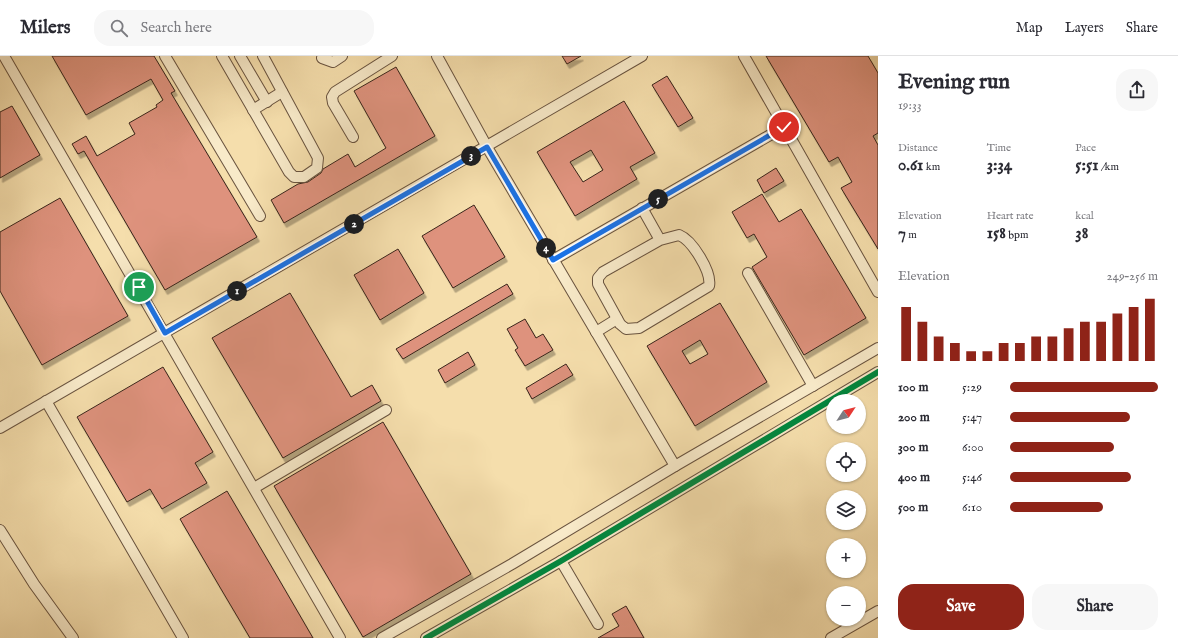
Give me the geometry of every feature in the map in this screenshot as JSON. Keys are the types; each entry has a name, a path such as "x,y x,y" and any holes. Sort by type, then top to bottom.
{"street":[{"path":"4,56 340,638"},
{"path":"165,56 260,216"},
{"path":"222,56 289,172 294,177 304,177 317,168 318,158 263,56"},
{"path":"240,56 267,102"},
{"path":"322,58 333,62 342,56"},
{"path":"352,137 333,103 332,97 335,92 392,56"},
{"path":"437,56 487,147 675,466"},
{"path":"0,428 642,56"},
{"path":"744,56 878,292"},
{"path":"253,110 282,92"},
{"path":"553,260 784,127"},
{"path":"642,208 660,240"},
{"path":"679,235 691,242 708,274 710,280 709,286 639,328 632,330 626,329 617,319 598,284 598,278 603,272 660,240 679,235"},
{"path":"748,273 813,386"},
{"path":"596,332 617,319"},
{"path":"382,638 512,564 675,466 878,348"},
{"path":"426,638 561,561 878,372"},
{"path":"46,401 183,638"},
{"path":"254,488 386,410"},
{"path":"0,530 34,584 73,638"},
{"path":"561,561 598,624"},
{"path":"831,638 878,611"}],"building":[{"path":"52,56 154,56 175,91 171,93 257,237 165,290 84,151 78,154 72,144 86,136 97,156 135,134 129,123 157,107 156,105 163,100 151,79 86,115"},
{"path":"562,56 581,56 567,64"},
{"path":"766,56 868,56 878,73 878,133 873,136 878,145 878,249 841,188 852,182 838,157 829,162"},
{"path":"396,67 435,136 284,223 271,200 298,184 308,182 321,173 323,169 348,154 355,167 386,148 354,91"},
{"path":"667,76 693,118 678,127 652,85"},
{"path":"624,101 655,153 630,167 637,179 575,216 537,152","holes":["591,150 603,170 583,182 570,162"]},
{"path":"12,106 40,155 0,178 0,112"},
{"path":"776,168 784,181 764,193 757,180"},
{"path":"762,194 779,222 801,209 866,318 804,355 752,267 767,257 754,234 747,238 732,212"},
{"path":"60,198 128,316 42,365 0,291 0,232"},
{"path":"474,205 505,257 453,288 422,236"},
{"path":"398,249 424,293 380,320 354,275"},
{"path":"507,284 513,294 403,359 396,349"},
{"path":"290,293 351,397 372,385 381,401 283,458 212,338"},
{"path":"720,303 767,382 695,426 647,346","holes":["700,340 708,354 690,364 682,351"]},
{"path":"525,319 536,338 543,334 553,350 525,366 515,350 518,348 507,329"},
{"path":"468,352 475,365 445,383 438,370"},
{"path":"566,364 573,375 532,399 526,388"},
{"path":"163,367 213,452 195,463 207,483 162,509 150,489 127,502 77,417"},
{"path":"383,422 471,574 363,637 274,486"},
{"path":"227,491 313,638 250,638 180,519"},
{"path":"626,606 644,638 598,638 619,626 612,614"}],"cycle path":[{"path":"426,638 561,561 878,372"}],"route":[{"path":"139,287 165,333 487,147 553,260 784,127"}]}
